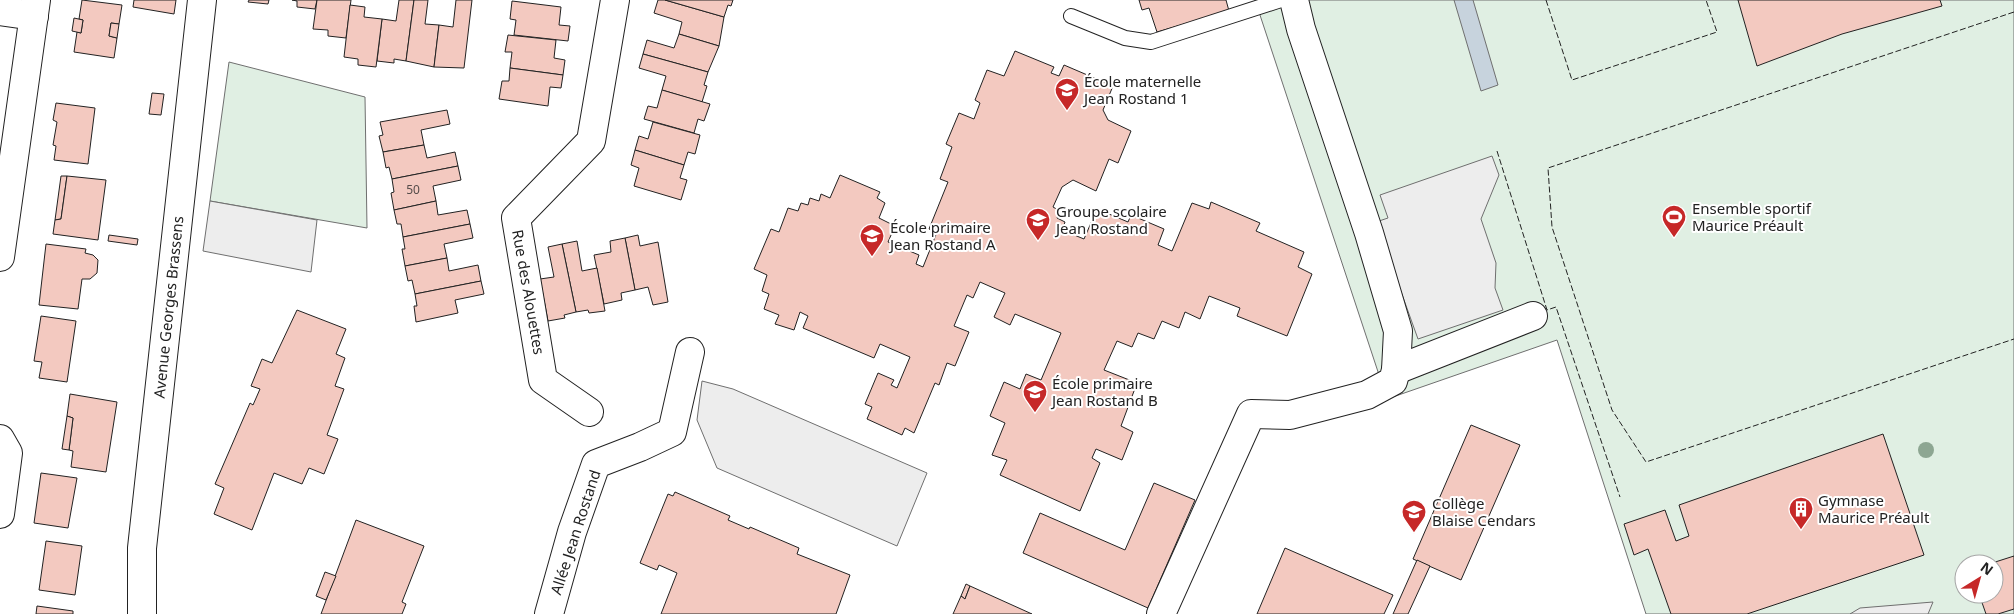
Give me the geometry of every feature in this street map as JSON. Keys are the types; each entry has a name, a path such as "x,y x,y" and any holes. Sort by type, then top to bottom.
{"street":[{"name":"Avenue Georges Brassens","path":"142,614 142,548 202,0"},
{"name":"Rue des Alouettes","path":"589,412 543,380 516,218 591,141 615,0"},
{"path":"1161,614 1252,414 1290,415 1367,395 1393,381 1396,370 1398,331 1371,240 1301,29 1294,0"},
{"path":"0,11 35,8 0,257"},
{"path":"1396,370 1533,316"},
{"name":"Allée Jean Rostand","path":"549,614 572,532 596,464 672,432 690,352"},
{"path":"0,439 8,453 0,514"}],"lane":[{"path":"1071,16 1125,38 1151,42 1281,0"}],"green space":[{"name":"Ensemble sportif Maurice Préault","path":"1255,0 2014,0 2014,614 1646,614 1557,340 1387,399"},
{"path":"229,62 365,97 367,228 210,201"}],"shaded area":[{"path":"1454,0 1473,0 1498,85 1481,91"},
{"path":"1492,156 1499,175 1481,219 1496,263 1495,288 1503,310 1418,339 1376,222 1388,218 1380,195"},
{"path":"210,201 317,220 311,272 203,251"},
{"path":"702,381 733,389 927,473 897,546 717,468 697,420"},
{"path":"1933,602 1928,614 1850,614 1860,608"}],"building":[{"path":"82,0 122,5 119,24 111,23 109,36 117,38 114,58 74,52 77,32 81,33 83,20 79,19"},
{"path":"134,0 176,0 174,14 133,7"},
{"path":"249,0 269,0 268,4 248,2"},
{"path":"292,0 317,0 315,9 297,7 297,1"},
{"path":"317,0 351,0 346,38 328,36 328,30 313,29"},
{"path":"399,0 414,0 406,61 394,59 394,63 377,61 382,19 396,21"},
{"path":"414,0 428,0 425,24 439,25 434,67 406,61"},
{"path":"456,0 472,0 464,68 434,67 439,25 453,27"},
{"path":"658,0 665,0 724,17 719,46 679,34 682,22 654,13"},
{"path":"665,0 733,0 731,6 728,5 724,17"},
{"path":"1139,0 1226,0 1229,11 1157,32 1149,8 1142,10"},
{"path":"1738,0 1940,0 1942,6 1842,34 1757,66"},
{"path":"512,1 561,7 559,25 570,26 568,41 514,35 516,20 510,19"},
{"path":"350,5 365,7 364,17 382,19 376,67 358,65 358,59 344,57"},
{"path":"74,18 83,20 81,33 72,31"},
{"path":"111,23 119,24 117,38 109,36"},
{"path":"679,34 719,46 708,72 643,54 647,40 674,48"},
{"path":"508,35 556,40 554,58 565,60 563,75 510,68 512,52 505,52"},
{"path":"1015,51 1054,67 1051,73 1059,76 1064,65 1113,86 1103,110 1108,120 1131,131 1118,163 1109,159 1096,191 1073,180 1062,187 1053,207 1060,211 1057,218 1065,222 1062,230 1084,239 1097,209 1128,222 1131,215 1164,229 1158,245 1172,251 1192,203 1209,209 1211,202 1260,223 1256,231 1304,252 1298,267 1312,274 1287,336 1237,316 1240,308 1209,296 1200,319 1185,312 1179,328 1162,321 1154,339 1138,333 1132,347 1117,341 1104,370 1137,383 1121,426 1133,432 1122,460 1096,449 1092,458 1100,463 1080,511 1000,475 1007,460 992,455 1005,423 990,416 1004,382 1020,389 1026,374 1041,380 1061,333 1015,314 1010,325 994,317 1005,293 980,282 973,298 967,295 954,326 969,332 955,366 947,363 939,385 935,383 914,433 905,428 902,435 867,419 872,407 865,404 878,373 894,380 891,385 897,388 910,357 880,344 874,358 803,328 808,316 800,312 794,330 775,324 779,315 764,309 769,294 762,291 767,275 754,269 771,229 779,232 788,208 798,211 801,203 808,205 810,198 819,201 821,194 830,198 840,175 880,192 877,198 885,203 879,218 895,226 888,242 919,255 916,264 923,267 937,232 929,229 948,182 940,179 952,147 946,144 959,113 974,119 980,103 975,100 987,70 1004,76"},
{"path":"643,54 708,72 704,85 707,86 702,102 662,90 666,76 639,68"},
{"path":"510,68 563,75 561,88 550,87 548,106 499,99 502,81 509,81"},
{"path":"662,90 710,104 704,121 698,119 694,133 644,119 648,106 657,108"},
{"path":"152,93 164,94 161,115 149,114"},
{"path":"56,103 95,108 88,164 54,160 56,146 53,145 57,122 53,120"},
{"path":"447,110 450,124 421,130 424,145 383,152 379,136 383,135 380,122"},
{"path":"653,122 700,135 695,154 688,152 684,165 635,150 639,136 648,139"},
{"path":"424,145 427,158 455,152 458,166 392,179 389,167 386,168 383,152"},
{"path":"635,150 684,165 680,178 687,180 681,200 634,186 639,168 631,165"},
{"path":"458,166 461,180 433,186 436,201 394,210 391,193 394,192 392,179"},
{"path":"61,176 67,176 61,219 55,220"},
{"path":"67,176 106,180 98,240 53,234 55,220 61,219"},
{"path":"436,201 438,215 467,210 470,224 403,237 401,224 397,224 394,210"},
{"path":"470,224 473,238 444,244 447,258 405,266 402,249 405,249 403,237"},
{"path":"109,235 138,239 137,245 108,241"},
{"path":"638,235 640,246 658,242 668,302 653,305 648,287 635,290 625,238"},
{"path":"625,238 635,290 621,293 622,300 604,304 594,255 611,252 610,241"},
{"path":"577,241 582,271 597,268 605,311 589,313 588,310 576,312 562,244"},
{"path":"46,244 86,249 85,253 93,255 98,260 97,273 90,279 82,279 78,309 39,305"},
{"path":"562,244 576,312 564,315 565,318 548,321 540,279 554,277 548,247"},
{"path":"447,258 449,271 478,265 481,281 415,294 412,280 408,281 405,266"},
{"path":"481,281 484,294 455,300 458,313 416,322 414,306 417,306 415,294"},
{"path":"297,310 346,329 336,354 345,358 335,386 344,389 327,435 338,439 324,474 309,468 302,484 274,473 252,530 214,514 224,488 215,484 250,403 253,405 260,389 251,386 262,359 272,363"},
{"path":"41,316 76,321 67,382 39,378 42,362 34,361"},
{"path":"70,394 117,402 106,472 71,467 73,451 69,450 73,418 67,416"},
{"path":"67,416 73,418 69,450 62,449"},
{"path":"1471,425 1520,445 1461,580 1413,559"},
{"name":"Gymnase Maurice Préault","path":"1883,434 1924,555 1747,614 1671,614 1648,549 1634,555 1624,524 1665,510 1676,541 1689,536 1679,505"},
{"path":"41,473 77,478 68,528 34,523"},
{"path":"1154,483 1195,500 1148,608 1023,553 1040,513 1125,550"},
{"path":"675,492 730,516 728,520 749,529 750,527 799,548 797,554 850,575 836,614 661,614 677,573 659,565 657,570 640,563 668,494 673,496"},
{"path":"356,520 424,546 402,602 406,604 402,614 321,614"},
{"path":"46,541 82,546 75,595 39,590"},
{"path":"1285,548 1393,595 1384,614 1257,614"},
{"path":"2014,556 2014,609 1998,614 1986,614 1982,604 2004,604 2004,559"},
{"path":"1417,560 1430,566 1408,614 1393,614"},
{"path":"325,572 336,576 326,600 316,596"},
{"path":"966,584 970,586 965,599 961,596"},
{"path":"970,586 1032,614 953,614 961,596 965,599"},
{"path":"37,606 73,611 73,614 36,614"}],"fence":[{"path":"1546,0 1572,80 1717,32 1706,0"},
{"path":"2014,12 1548,168 1552,227 1612,410 1646,462 2014,339"},
{"path":"1497,151 1547,310 1556,307 1620,497"}],"place":[{"name":"École maternelle Jean Rostand 1","path":"1067,111"},
{"name":"Ensemble sportif Maurice Préault","path":"1674,238"},
{"name":"Groupe scolaire Jean Rostand","path":"1038,241"},
{"name":"École primaire Jean Rostand A","path":"872,257"},
{"name":"École primaire Jean Rostand B","path":"1035,413"},
{"name":"Gymnase Maurice Préault","path":"1801,530"},
{"name":"Collège Blaise Cendars","path":"1414,533"}]}
